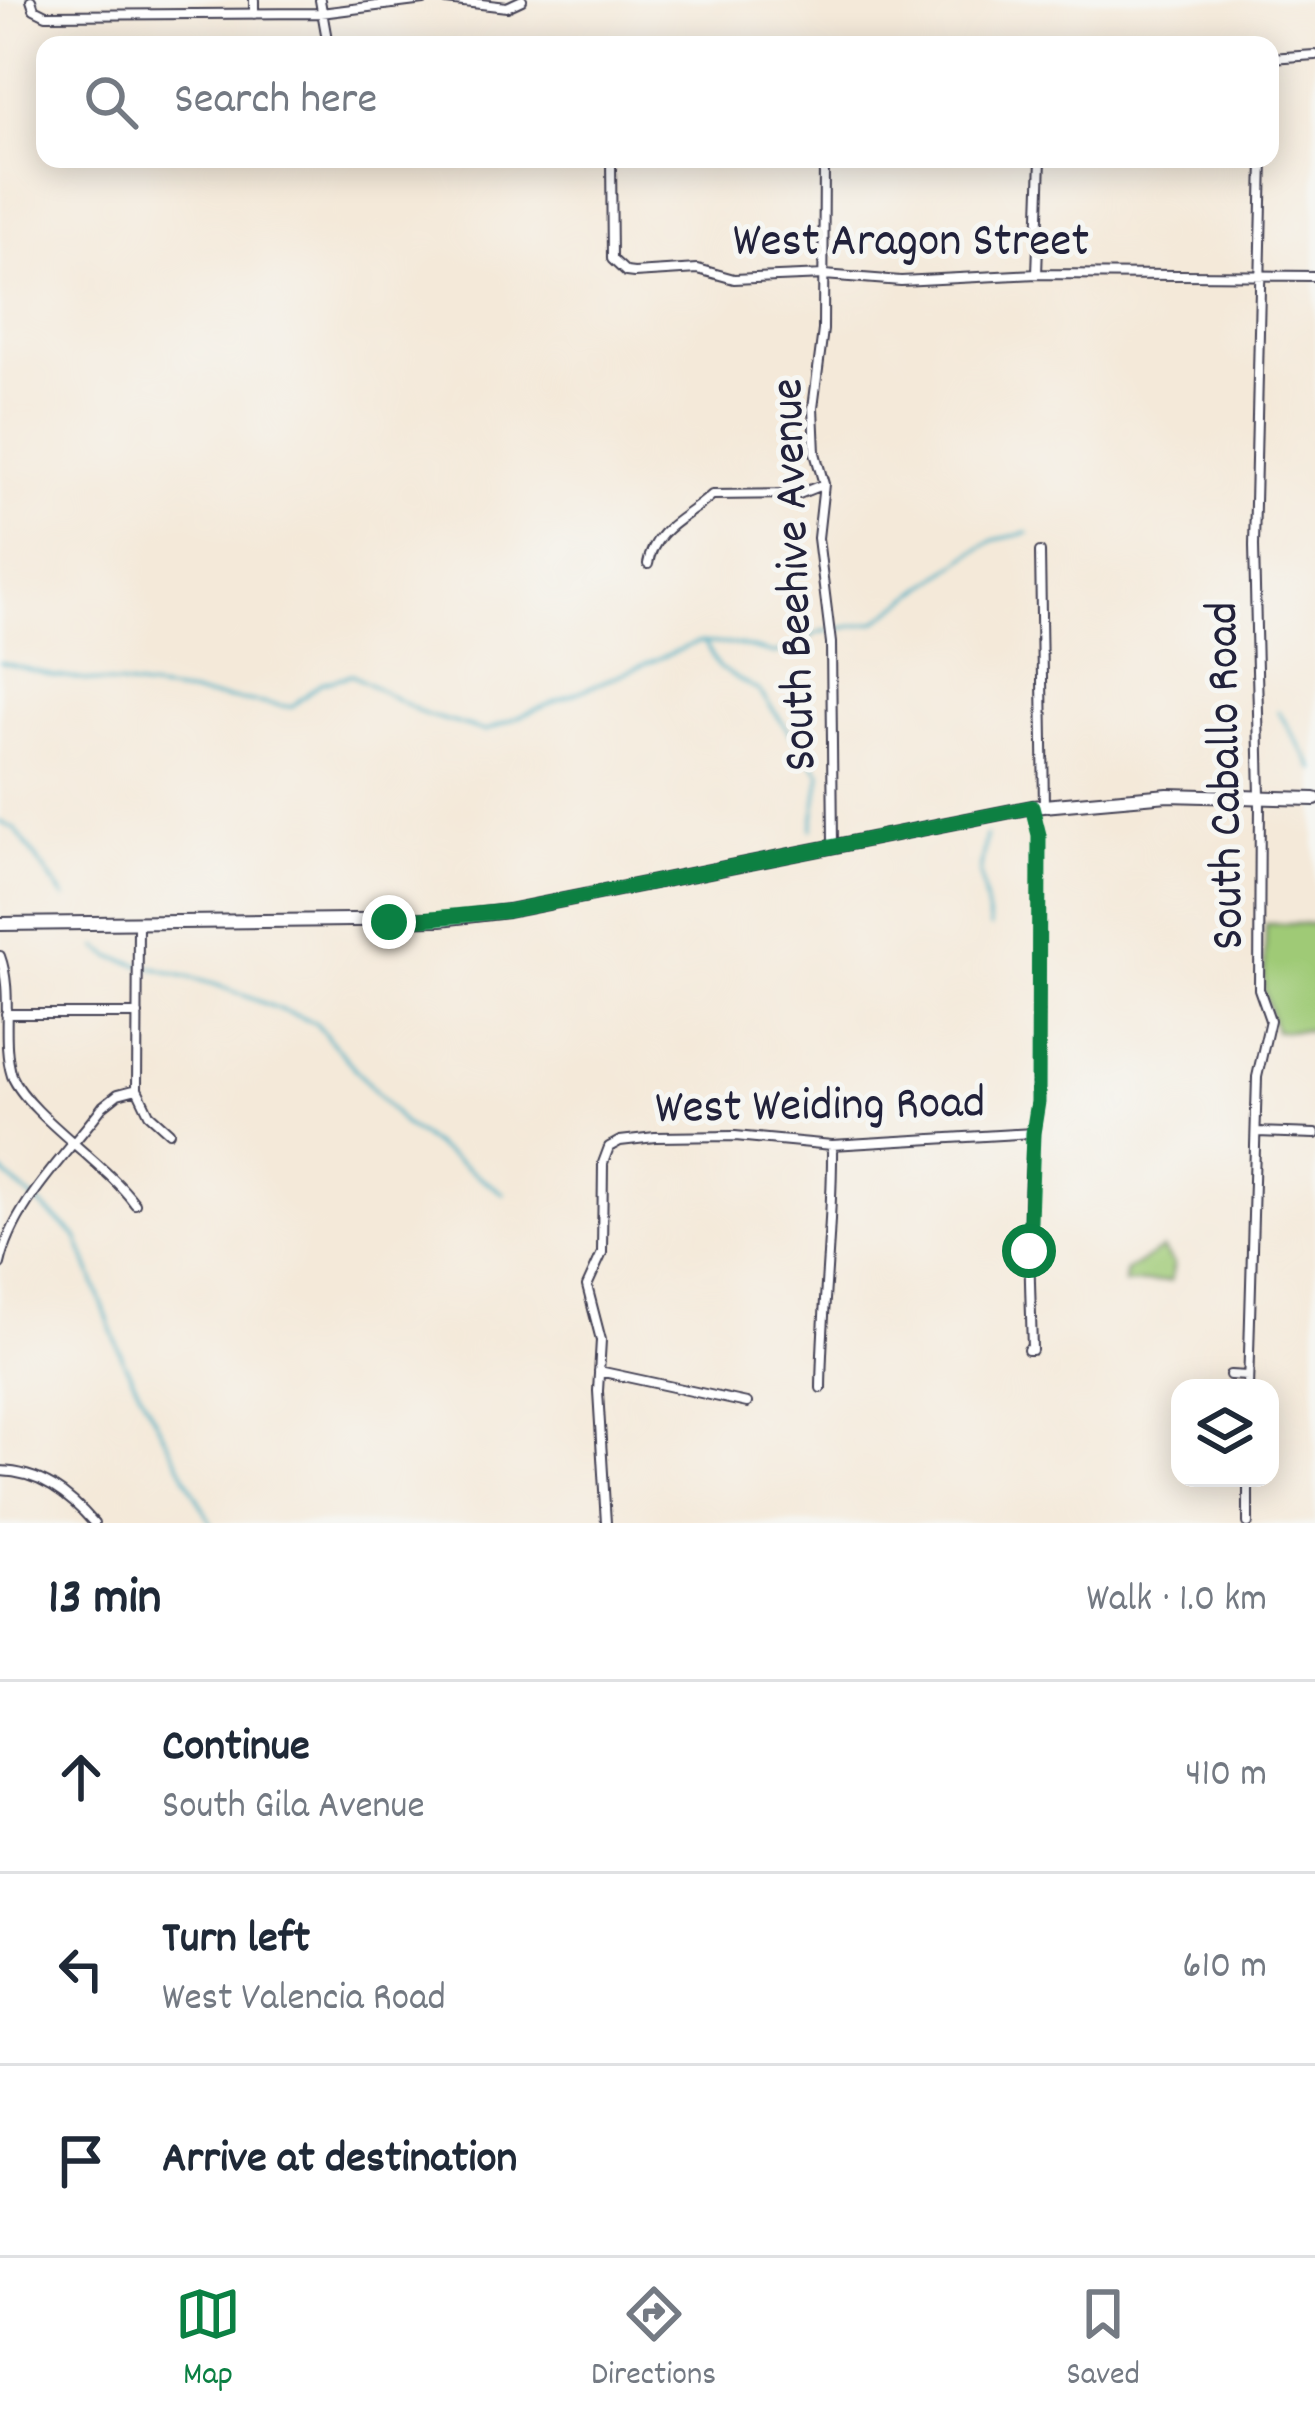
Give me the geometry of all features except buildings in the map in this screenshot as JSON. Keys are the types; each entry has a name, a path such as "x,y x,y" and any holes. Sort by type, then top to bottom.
{"main road":[{"path":"0,924 389,922 481,915 1038,807 1147,796 1315,799"}],"street":[{"path":"32,0 36,11 46,15 321,14 424,0"},
{"path":"254,0 254,14"},
{"path":"320,0 326,36"},
{"path":"446,0 507,7 523,0"},
{"path":"1279,57 1315,55"},
{"name":"West Aragon Street","path":"611,168 610,248 612,260 626,272 698,269 734,279 824,275 902,280 1037,274 1315,276"},
{"name":"South Beehive Avenue","path":"824,168 823,330 813,408 815,453 824,484 818,538 831,643 833,844"},
{"path":"1037,274 1041,168"},
{"name":"South Caballo Road","path":"1248,1376 1257,1077 1270,1019 1259,988 1254,546 1264,168"},
{"path":"648,564 662,531 712,495 799,494 824,484"},
{"path":"1030,1350 1033,1133 1038,1102 1040,552"},
{"path":"138,923 137,1089 149,1114 169,1132"},
{"path":"0,956 6,972 7,1057 19,1089 118,1180 136,1204"},
{"path":"5,1014 138,1014"},
{"path":"0,1264 6,1238 23,1210 103,1106 118,1094 137,1089"},
{"path":"1257,1132 1315,1134"},
{"name":"West Weiding Road","path":"599,1371 600,1326 587,1286 602,1253 603,1163 609,1147 632,1139 724,1136 832,1145 1033,1133"},
{"path":"820,1388 824,1266 832,1223 832,1145"},
{"path":"606,1523 599,1371 747,1403"},
{"path":"1230,1376 1248,1376"},
{"path":"0,1471 39,1478 61,1490 94,1523"},
{"path":"1248,1487 1248,1523"}],"green space":[{"path":"1266,924 1315,924 1315,1030 1275,1031 1264,989"},
{"path":"1162,1249 1174,1264 1170,1281 1125,1284 1126,1271"}],"waterway":[{"path":"0,662 54,676 291,707 321,683 352,675 426,715 485,731 698,642 776,654 820,632 876,622 994,540 1028,533"},
{"path":"706,645 719,668 759,691 821,774 812,829"},
{"path":"1278,711 1315,770"},
{"path":"0,822 15,829 65,898"},
{"path":"986,836 980,873 990,927"},
{"path":"98,947 112,957 214,984 315,1023 404,1124 504,1194"},
{"path":"0,1170 77,1237 124,1362 211,1523"}],"route":[{"path":"389,922 508,911 1032,807 1039,835 1038,1102 1029,1251"}]}
